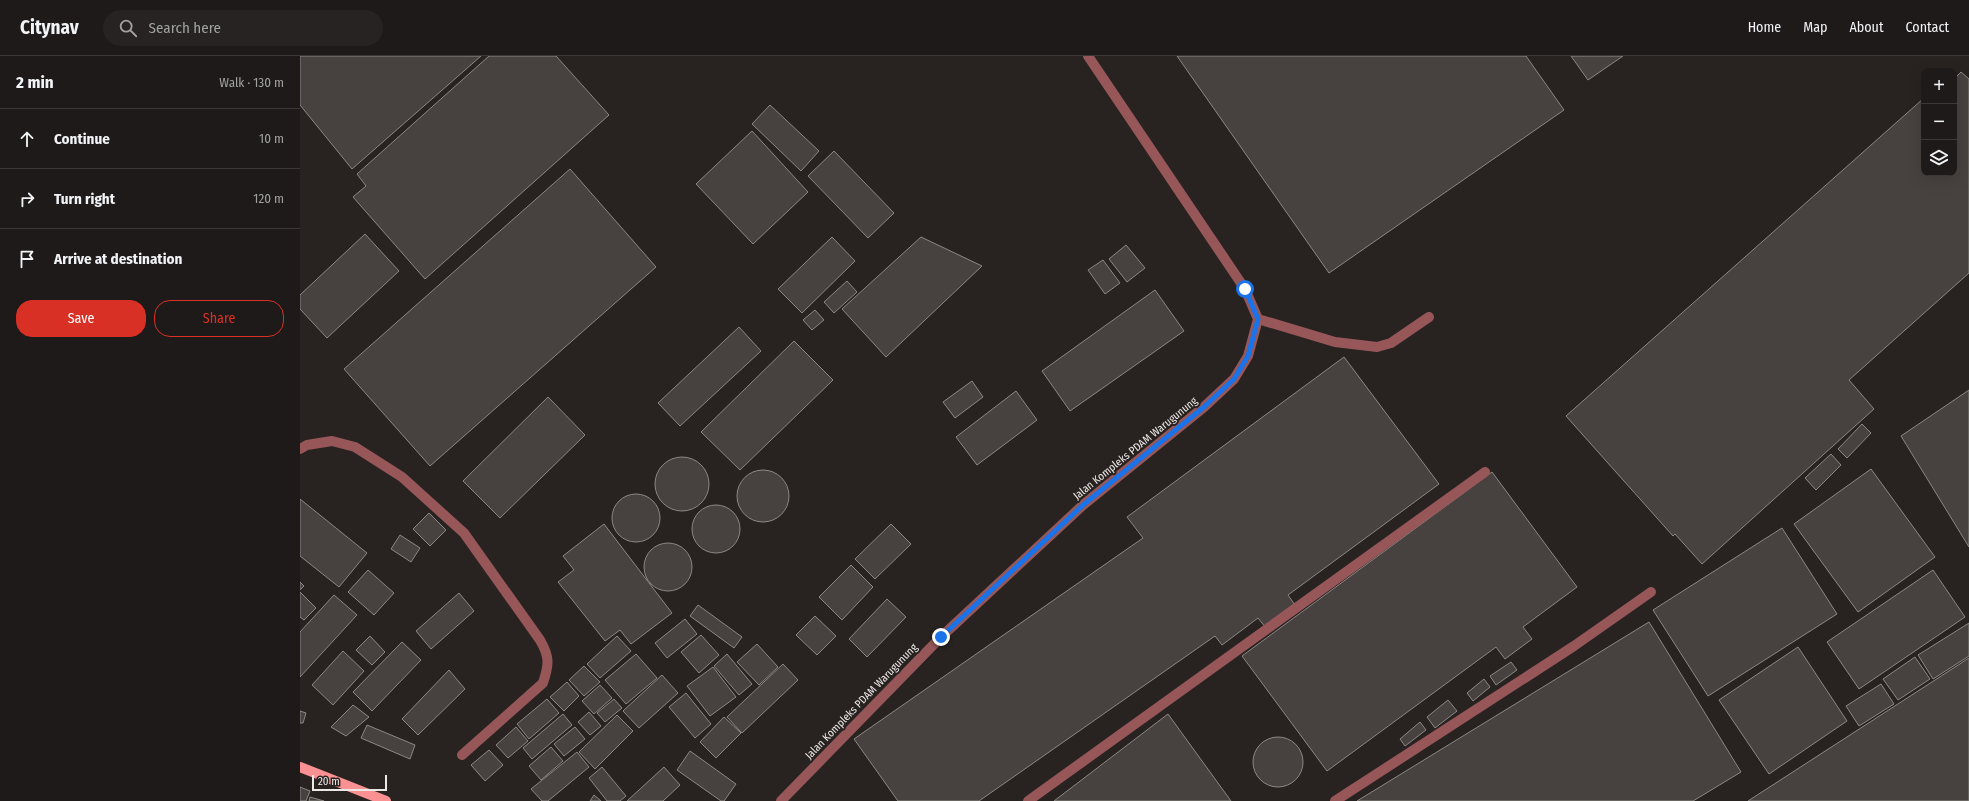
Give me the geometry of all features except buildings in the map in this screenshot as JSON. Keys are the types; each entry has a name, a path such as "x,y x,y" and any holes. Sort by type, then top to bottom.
{"main road":[{"path":"300,767 386,801"}],"street":[{"path":"1088,56 1245,289 1258,319 1335,342 1377,347 1391,343 1429,317"},
{"name":"Jalan Kompleks PDAM Warugunung","path":"781,801 941,637 1083,505 1204,407 1234,379 1248,356 1258,319"},
{"path":"300,450 307,445 332,441 355,447 402,477 464,532 540,640 547,653 548,668 543,683 462,755"},
{"path":"1028,801 1485,472"},
{"path":"1335,801 1574,646 1651,592"}],"route":[{"path":"941,637 1083,505 1204,407 1234,379 1248,356 1258,319 1245,289"}]}
